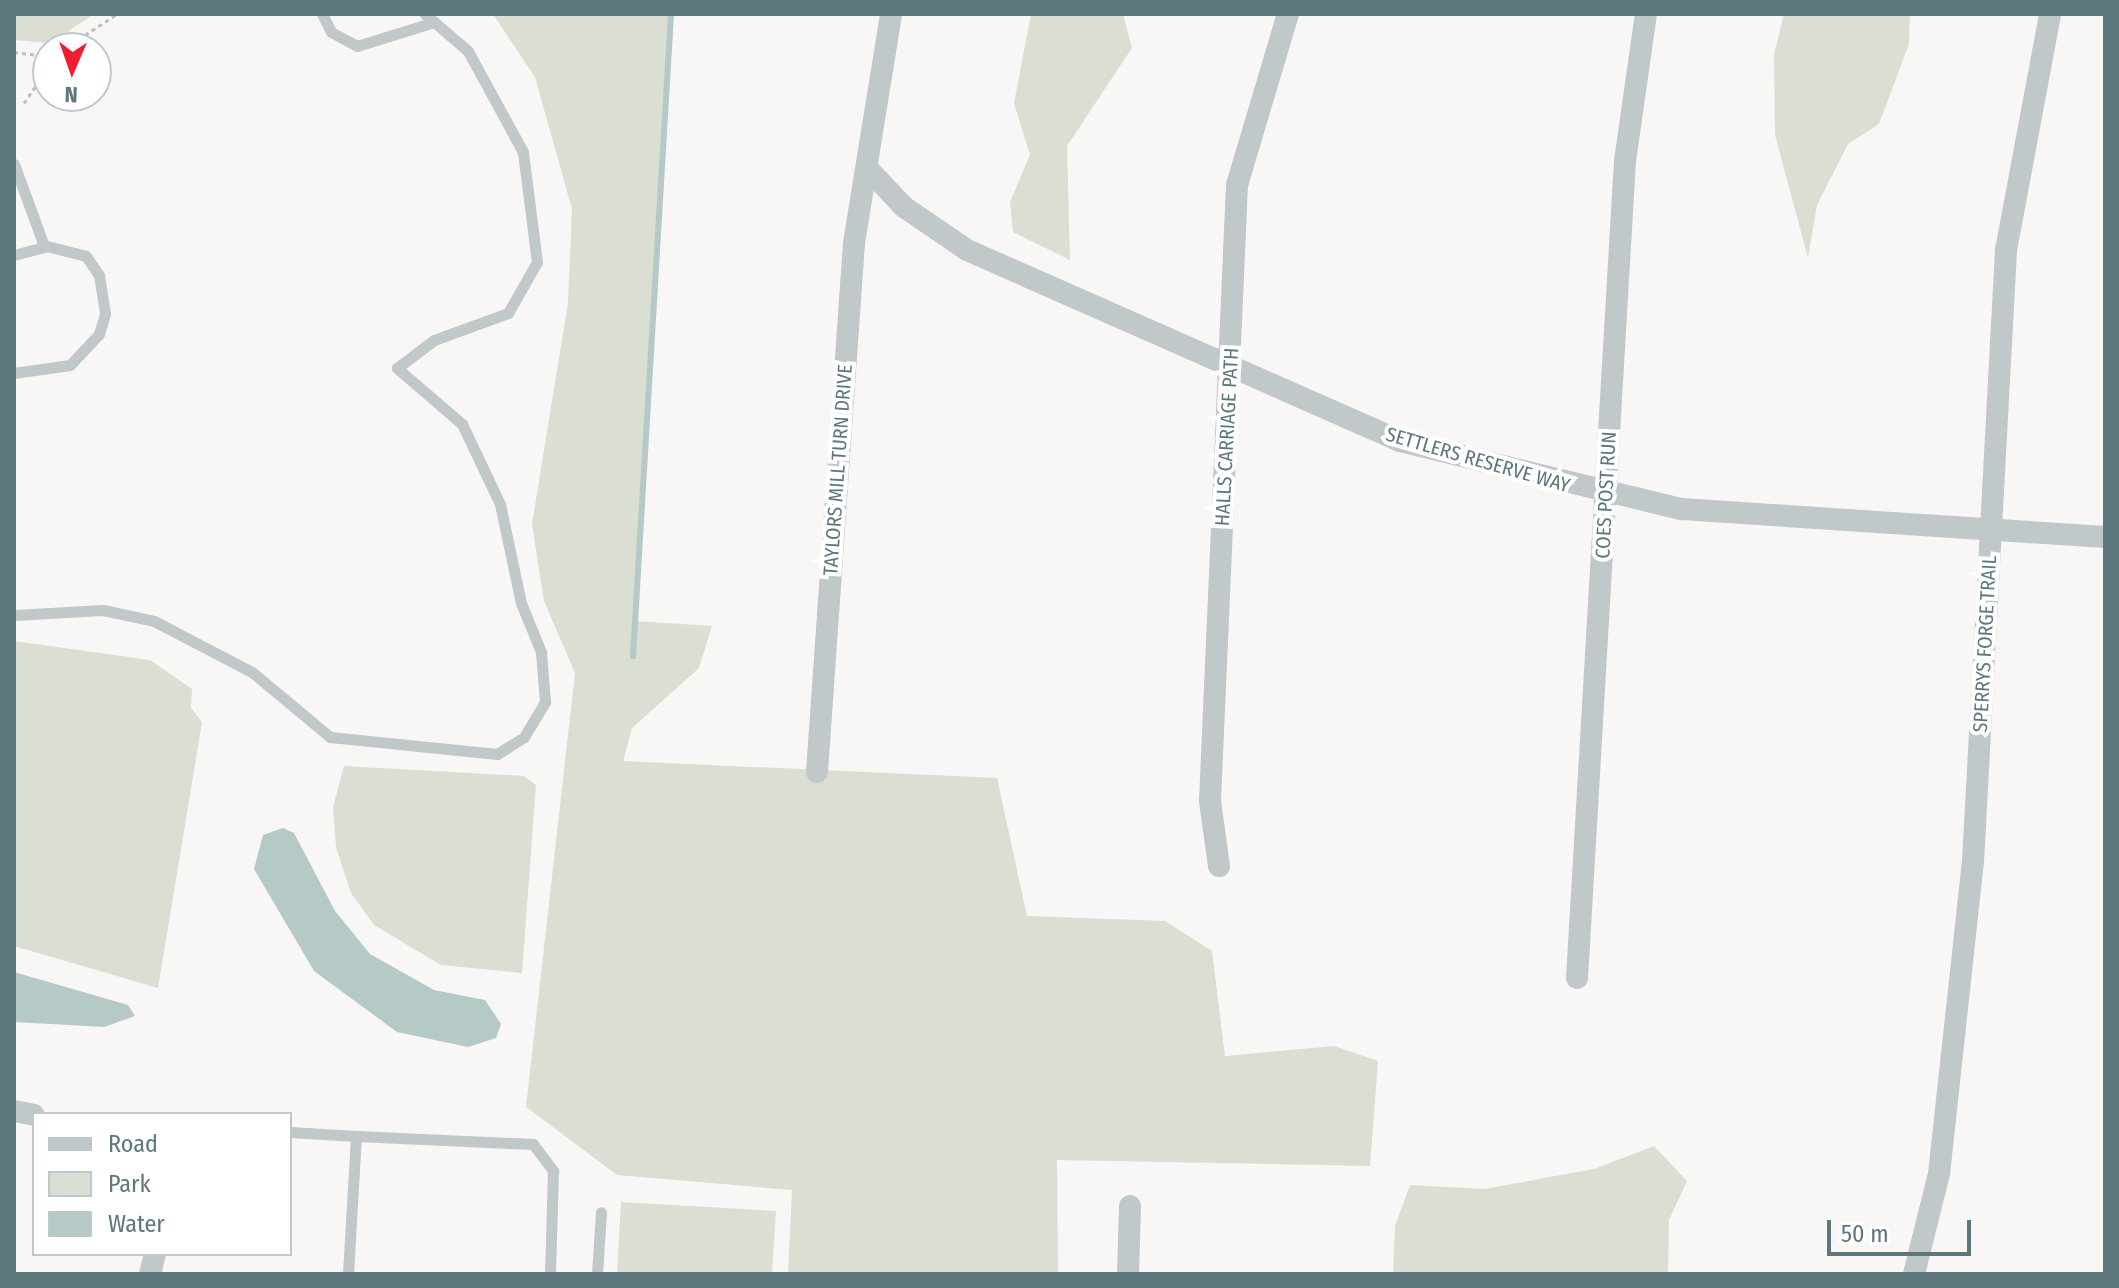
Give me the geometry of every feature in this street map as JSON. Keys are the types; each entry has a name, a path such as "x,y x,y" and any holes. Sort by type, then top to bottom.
{"street":[{"name":"TAYLORS MILL TURN DRIVE","path":"817,772 854,243 891,14"},
{"name":"HALLS CARRIAGE PATH","path":"1219,866 1210,801 1237,185 1288,14"},
{"name":"COES POST RUN","path":"1577,978 1625,161 1646,14"},
{"name":"SPERRYS FORGE TRAIL","path":"1914,1274 1939,1174 1973,862 2006,250 2050,14"},
{"name":"SETTLERS RESERVE WAY","path":"868,169 904,207 967,250 1400,441 1607,496 1788,519 1991,527 2105,537"},
{"path":"1128,1274 1130,1206"}],"lane":[{"path":"14,615 103,610 154,621 252,672 330,737 497,754 524,737 545,702 541,652 521,603 500,504 472,442 438,397 397,368 434,340 508,313 537,262 523,152 468,51 430,18 357,46 331,32 322,14"},
{"path":"14,164 44,246"},
{"path":"14,255 44,246 86,256 99,275 105,314 99,334 70,365 14,373"},
{"path":"292,1132 533,1144 553,1171 550,1274"},
{"path":"348,1274 356,1136"},
{"path":"597,1274 601,1212"}],"path":[{"path":"89,32 117,14"},
{"path":"24,103 32,91"}],"green space":[{"path":"14,14 94,14 67,32 32,32 32,41 14,40"},
{"path":"493,14 671,14 635,621 712,626 699,668 632,728 623,761 997,778 1027,916 1165,921 1212,951 1225,1056 1334,1046 1378,1061 1370,1166 1057,1160 1058,1274 788,1274 792,1190 617,1175 526,1107 575,673 544,601 532,524 568,303 572,209 535,77"},
{"path":"1031,14 1123,14 1132,48 1067,146 1070,260 1013,232 1010,202 1030,155 1014,103"},
{"path":"1784,14 1910,14 1909,44 1879,124 1848,144 1817,205 1808,258 1775,135 1774,54"},
{"path":"14,641 150,660 192,689 191,708 202,722 158,988 14,946"},
{"path":"344,766 524,776 536,785 522,973 441,965 374,925 351,893 336,847 333,807"},
{"path":"1654,1146 1687,1181 1669,1220 1668,1274 1393,1274 1395,1226 1410,1185 1485,1189 1594,1169"},
{"path":"621,1202 776,1211 772,1274 617,1274"}],"water":[{"path":"283,828 294,833 335,911 370,954 434,990 485,1000 501,1024 496,1038 468,1047 397,1032 314,971 254,869 263,835"},
{"path":"14,972 128,1005 135,1016 104,1027 14,1022"}],"waterway":[{"path":"633,656 671,14"}]}
